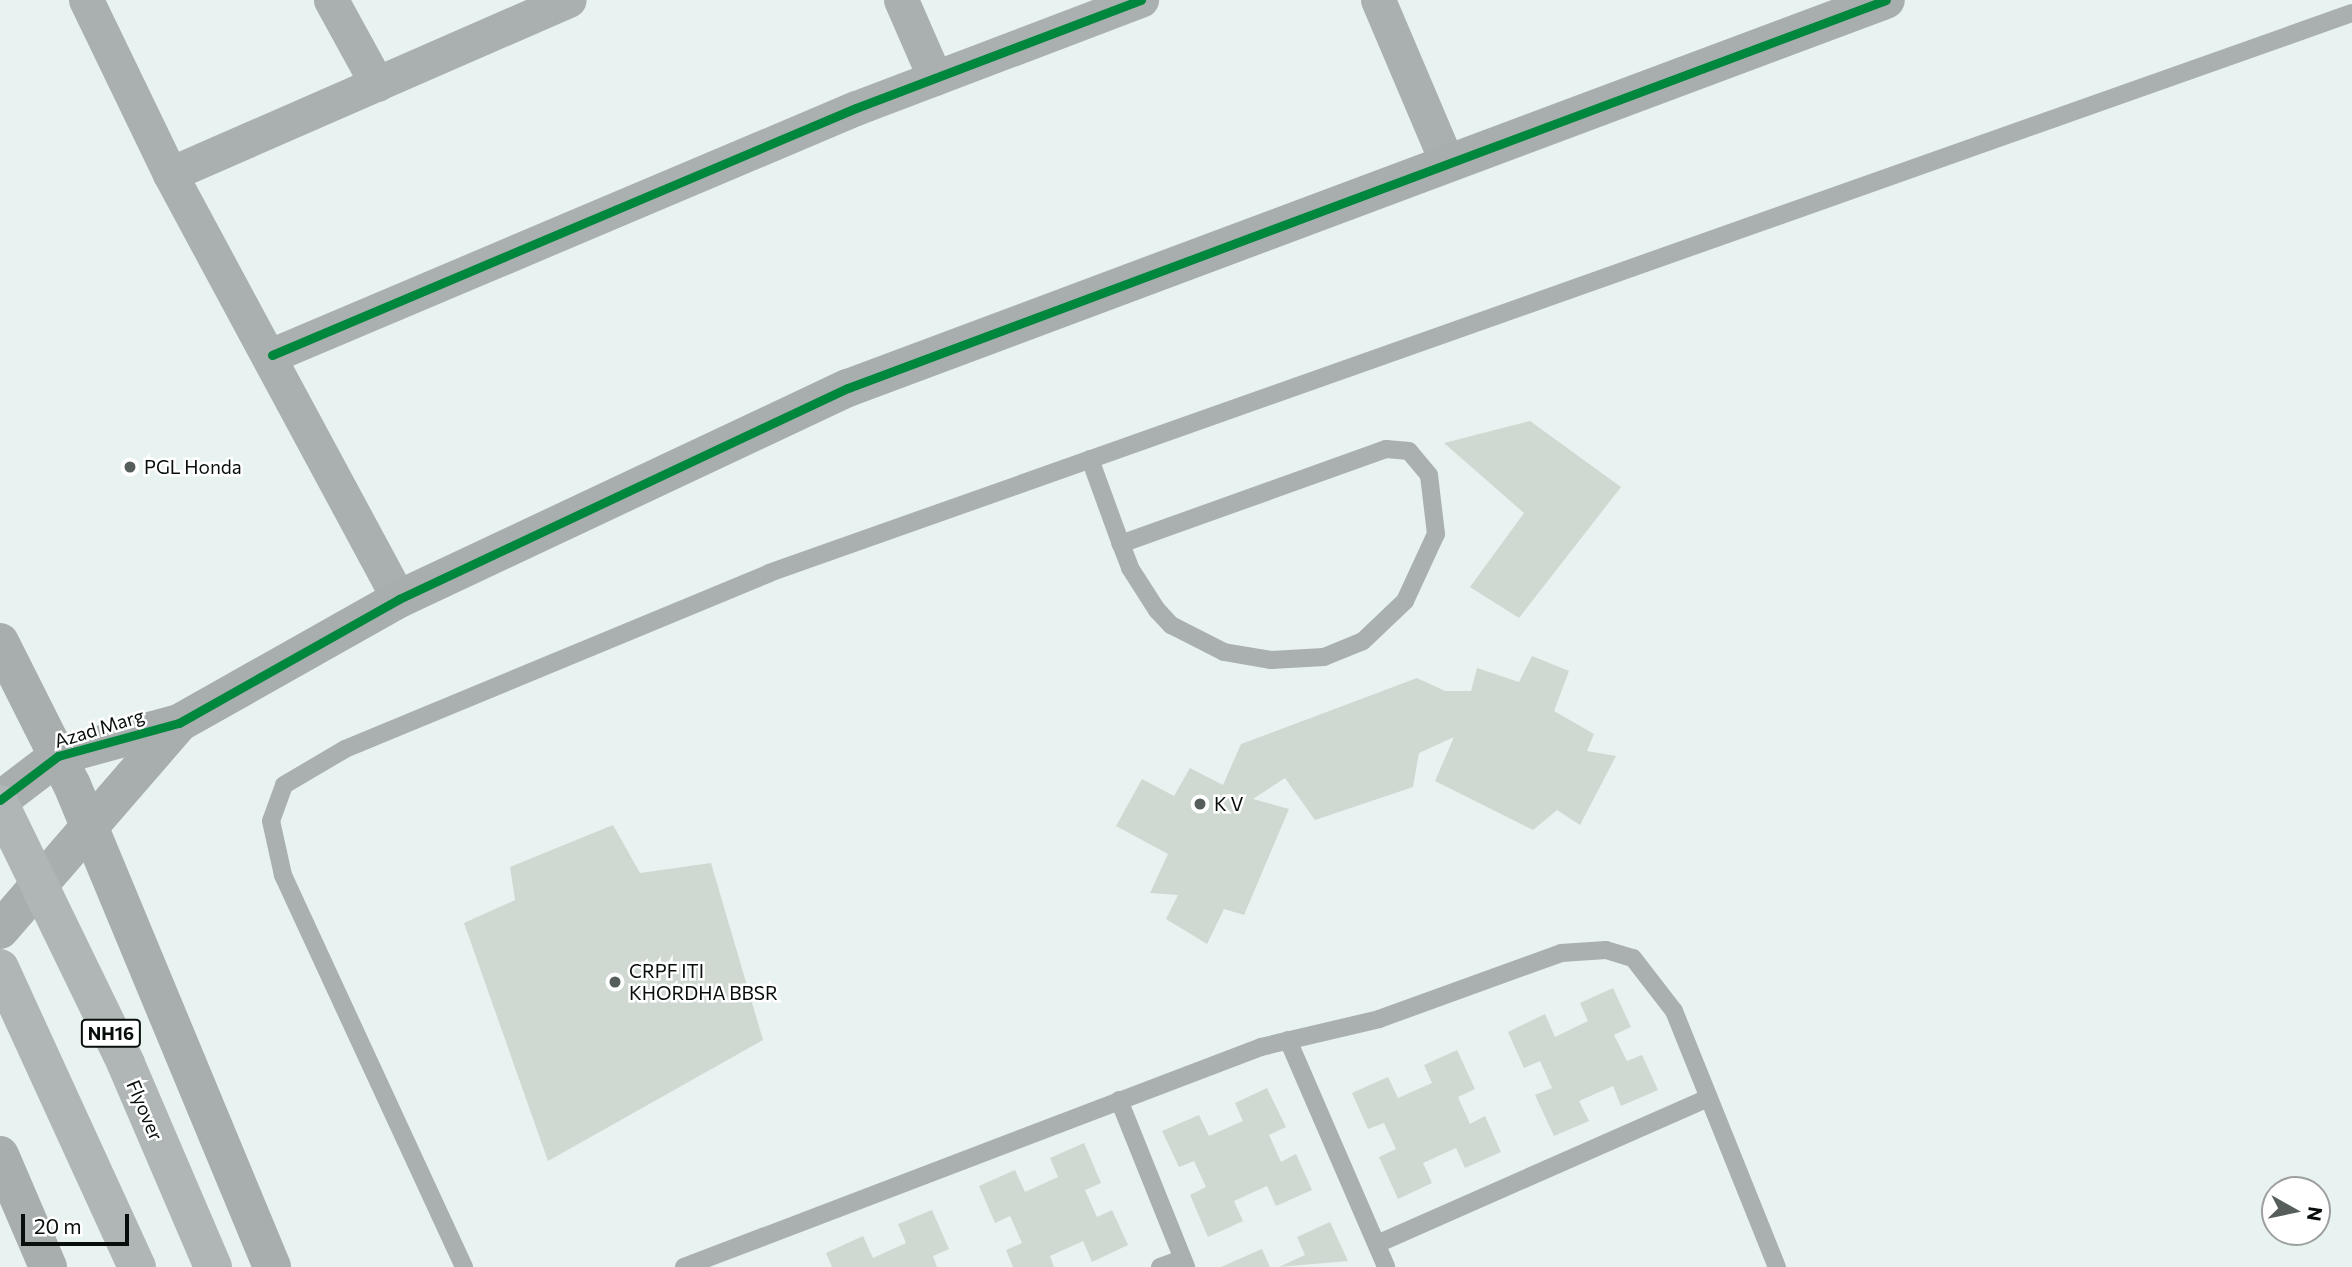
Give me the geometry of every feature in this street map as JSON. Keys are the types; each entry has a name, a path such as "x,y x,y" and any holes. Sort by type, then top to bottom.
{"highway":[{"name":"Flyover","path":"0,802 126,1064 213,1267"},
{"path":"0,968 137,1267"}],"street":[{"path":"86,0 170,174 272,355 399,599"},
{"path":"331,0 377,84"},
{"path":"170,174 569,0"},
{"path":"901,0 935,78"},
{"path":"272,355 935,78 1141,0"},
{"path":"1378,0 1446,160"},
{"path":"179,723 399,599 848,388 1446,160 1886,0"},
{"path":"0,642 58,756 272,1267"},
{"name":"Azad Marg","path":"0,802 58,756 179,723"},
{"name":"Azad Marg","path":"0,930 91,832 179,723"},
{"path":"0,1155 48,1267"}],"lane":[{"path":"464,1267 283,875 271,821 284,785 345,749 769,573 2352,13"},
{"path":"1090,459 1121,544 1157,610 1187,635 1224,652 1271,660 1324,657 1363,641 1420,579 1436,534 1429,475 1409,451 1386,449 1121,544"},
{"path":"684,1267 1119,1100 1289,1040 1379,1019 1561,953 1606,950 1633,958 1654,979 1674,1011 1777,1267"},
{"path":"1289,1040 1386,1267"},
{"path":"1377,1244 1708,1098"},
{"path":"1119,1100 1184,1263 1160,1267"}],"building":[{"path":"1530,421 1621,487 1519,618 1470,587 1524,513 1444,443"},
{"name":"K V","path":"1532,656 1569,671 1554,711 1594,734 1587,751 1616,756 1580,825 1557,810 1533,830 1435,781 1454,737 1419,753 1413,787 1315,820 1285,778 1253,799 1289,809 1244,915 1224,909 1207,944 1166,919 1178,895 1150,893 1168,854 1116,826 1142,779 1174,796 1190,768 1223,785 1241,744 1417,678 1445,691 1471,691 1477,668 1519,682"},
{"name":"CRPF ITI KHORDHA BBSR","path":"613,825 640,873 711,863 763,1040 548,1161 464,923 515,900 510,867"},
{"path":"1613,988 1631,1027 1614,1035 1627,1061 1642,1055 1658,1090 1621,1106 1613,1086 1579,1101 1589,1121 1554,1136 1535,1095 1552,1088 1540,1061 1524,1068 1508,1032 1545,1014 1555,1037 1588,1021 1580,1003"},
{"path":"1457,1050 1475,1089 1458,1097 1470,1124 1485,1116 1501,1152 1465,1168 1456,1148 1423,1163 1432,1183 1398,1199 1379,1157 1396,1149 1384,1123 1368,1129 1352,1093 1388,1077 1398,1098 1432,1083 1424,1065"},
{"path":"1267,1088 1286,1127 1269,1135 1281,1162 1296,1154 1312,1190 1276,1206 1267,1186 1234,1201 1243,1221 1208,1237 1190,1195 1206,1187 1194,1161 1179,1167 1162,1131 1199,1115 1209,1136 1243,1121 1235,1103"},
{"path":"1084,1143 1101,1183 1085,1190 1097,1217 1112,1210 1128,1245 1092,1262 1083,1241 1050,1256 1054,1267 1013,1267 1006,1250 1022,1243 1010,1216 995,1223 979,1186 1015,1170 1025,1192 1058,1177 1050,1158"},
{"path":"932,1210 949,1249 933,1256 937,1267 832,1267 826,1253 863,1236 873,1258 906,1243 898,1224"},
{"path":"1330,1222 1348,1261 1279,1267 1305,1255 1297,1237"},
{"path":"1262,1249 1270,1267 1221,1267"}],"cycle path":[{"path":"272,355 856,108 1141,0"},
{"path":"0,800 58,756 179,723 399,599 848,388 1886,0"}],"place":[{"name":"PGL Honda","path":"130,467"},
{"name":"K V","path":"1200,804"},
{"name":"CRPF ITI KHORDHA BBSR","path":"615,982"}]}
